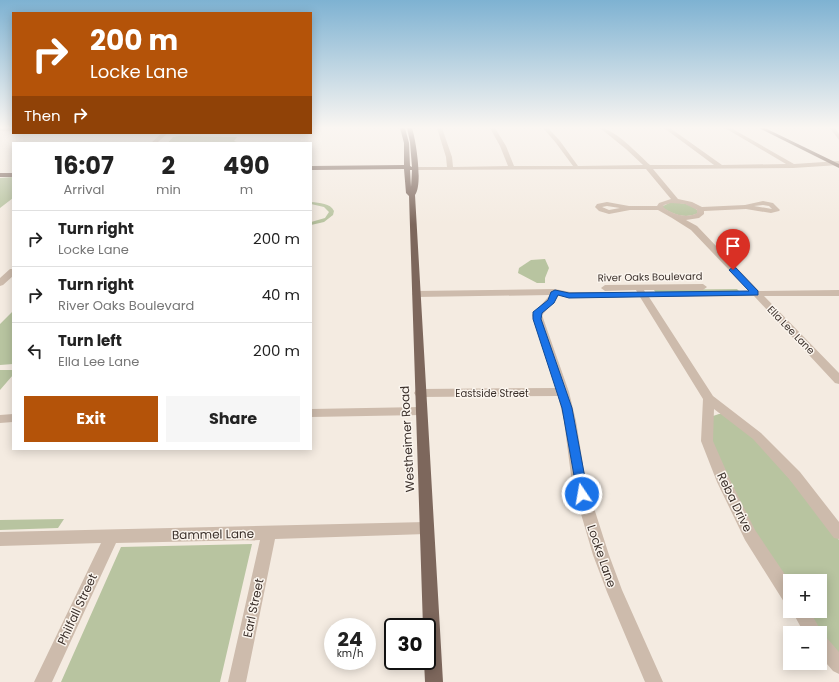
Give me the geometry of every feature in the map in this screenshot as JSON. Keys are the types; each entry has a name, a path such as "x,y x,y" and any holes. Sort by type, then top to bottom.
{"main road":[{"name":"Westheimer Road","path":"406,160 409,193 412,195"},
{"name":"Westheimer Road","path":"414,160 415,183 414,193 412,195 434,682"},
{"path":"312,168 414,169"},
{"path":"312,172 333,169"},
{"path":"0,171 12,171"},
{"path":"0,175 12,175"}],"street":[{"path":"449,160 450,168"},
{"path":"509,160 512,168"},
{"path":"571,160 577,168"},
{"path":"640,160 676,201"},
{"path":"711,160 721,167"},
{"path":"782,160 793,166"},
{"path":"414,169 721,167 837,164"},
{"path":"629,208 660,208 661,204 676,201 693,205 700,209 746,207"},
{"name":"Ella Lee Lane","path":"660,208 694,228 839,380"},
{"path":"673,215 696,217 701,214 700,209"},
{"path":"694,228 694,221 696,217"},
{"path":"0,283 12,272"},
{"name":"River Oaks Boulevard","path":"416,294 557,292 569,295 640,291 752,290 839,286"},
{"name":"River Oaks Boulevard","path":"752,290 839,293"},
{"path":"640,291 709,399 757,436 795,476 839,533"},
{"name":"Locke Lane","path":"557,292 551,302 538,312 537,315 563,392 570,421 579,483 601,555 615,592 654,682"},
{"name":"Eastside Street","path":"420,393 563,392"},
{"name":"Reba Drive","path":"709,399 707,441 724,482 750,534 783,585"},
{"path":"312,413 421,411"},
{"path":"0,419 12,418"},
{"name":"Bammel Lane","path":"0,539 426,528"},
{"name":"Earl Street","path":"237,682 269,533"},
{"name":"Philfall Street","path":"43,682 112,536"},
{"path":"827,651 839,665"}],"green space":[{"path":"12,177 12,199 0,208 0,178"},
{"path":"312,202 330,206 334,211 333,215 324,222 312,225 312,222 325,218 329,212 324,207 312,204"},
{"path":"669,203 690,205 699,213 685,216 672,213 663,208 663,206"},
{"path":"545,259 549,268 545,278 545,283 537,283 518,273 519,268 531,260"},
{"path":"737,289 740,292 656,293 654,290"},
{"path":"12,312 12,364 0,365 0,324"},
{"path":"0,370 12,370 12,376 0,390"},
{"path":"725,414 754,437 829,525 839,540 839,657 827,641 827,626 816,626 810,618 827,618 827,574 783,574 783,577 755,534 712,442 713,416"},
{"path":"64,519 58,528 0,530 0,520"},
{"path":"252,544 220,682 61,682 121,547"}],"route":[{"path":"582,494 567,408 563,392 537,319 538,312 551,302 555,292 569,295 756,293 733,270"}]}
